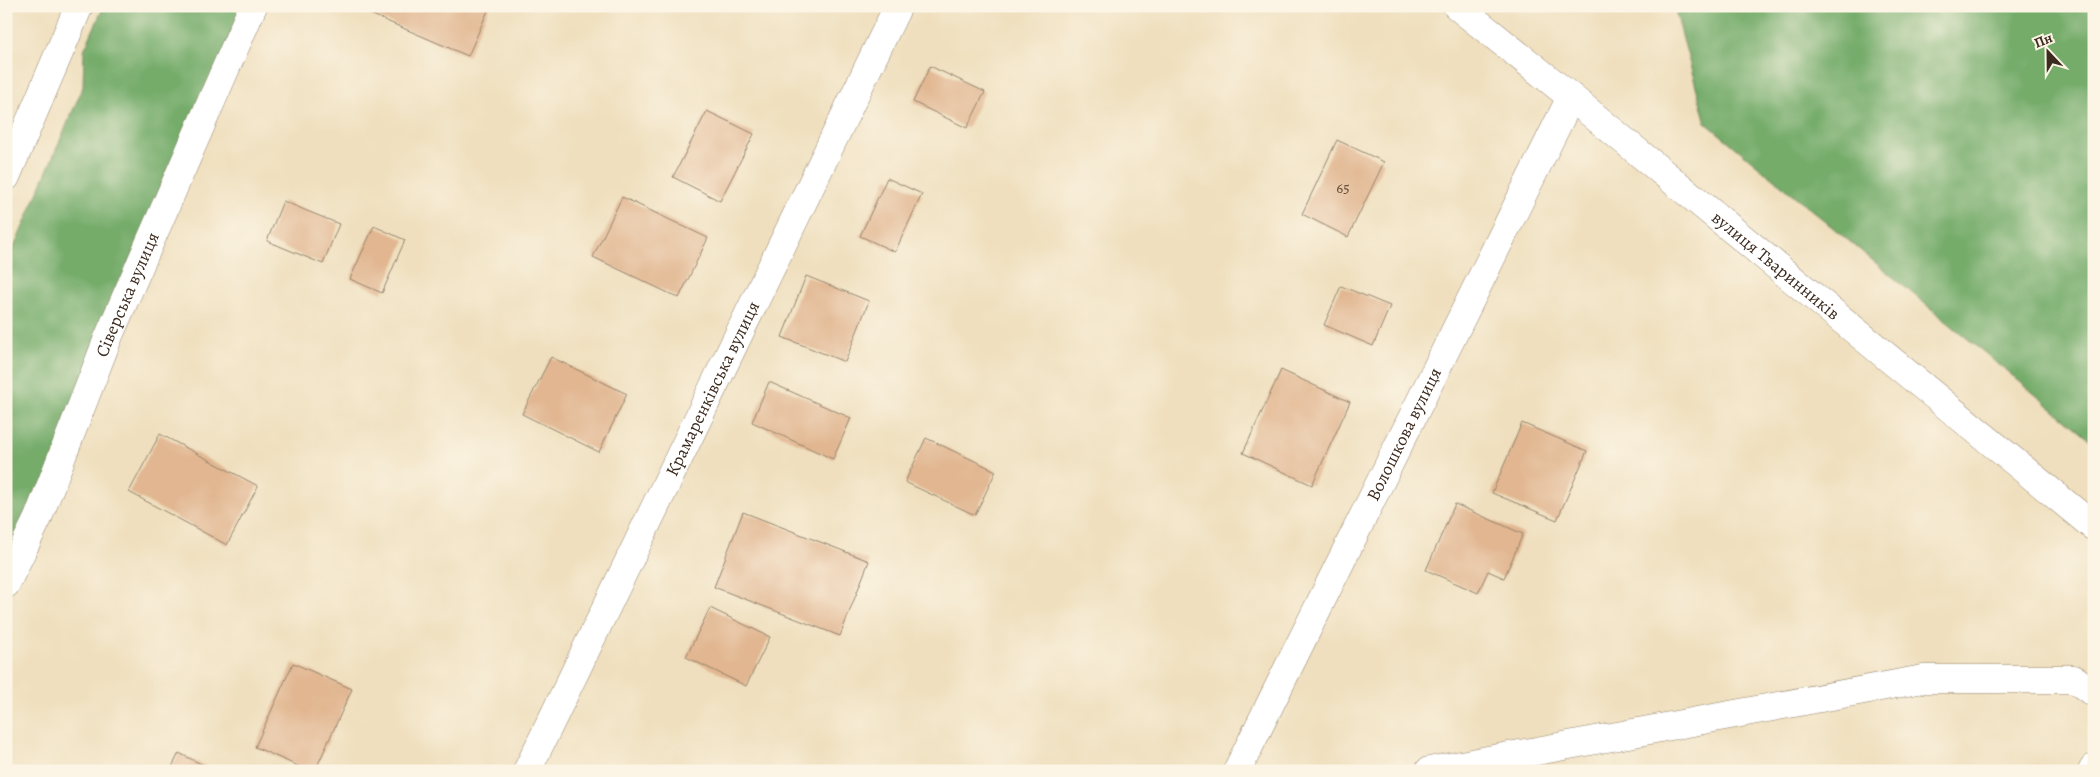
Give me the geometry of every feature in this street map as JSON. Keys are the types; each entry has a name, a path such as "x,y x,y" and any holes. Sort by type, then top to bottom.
{"street":[{"path":"6,177 79,6"},
{"name":"Сіверська вулиця","path":"6,584 38,518 108,338 253,6"},
{"name":"Крамаренківська вулиця","path":"527,771 898,6"},
{"name":"вулиця Тваринників","path":"1464,8 2094,527"},
{"path":"6,134 55,60"},
{"name":"Волошкова вулиця","path":"1237,771 1571,97"},
{"path":"1429,771 1923,678 2074,678 2094,693"}],"green space":[{"path":"104,6 253,6 6,584 6,266 83,87 84,50"},
{"path":"1674,6 2094,6 2094,443 1706,123"}],"building":[{"path":"363,6 490,6 468,56 361,10"},
{"path":"930,66 985,92 967,128 913,102"},
{"path":"707,111 754,134 720,201 673,177"},
{"path":"1337,140 1384,162 1348,237 1302,214"},
{"path":"887,178 922,194 895,252 860,236"},
{"path":"622,197 708,238 679,298 593,257"},
{"path":"283,201 339,224 323,264 267,241"},
{"path":"374,226 405,240 382,293 350,279"},
{"path":"806,276 869,301 845,362 782,337"},
{"path":"1341,286 1390,306 1373,346 1324,325"},
{"path":"551,357 627,394 599,452 522,414"},
{"path":"1281,370 1350,402 1312,485 1243,453"},
{"path":"769,382 851,418 833,459 752,422"},
{"path":"1522,423 1587,451 1557,520 1492,493"},
{"path":"160,434 258,486 227,545 129,492"},
{"path":"926,438 996,471 975,515 905,482"},
{"path":"1455,504 1523,534 1504,578 1488,571 1478,593 1426,570"},
{"path":"743,512 869,561 840,636 714,587"},
{"path":"710,608 770,637 746,686 686,657"},
{"path":"293,663 352,689 315,771 309,771 255,747"},
{"path":"179,753 215,771 170,771"}]}
